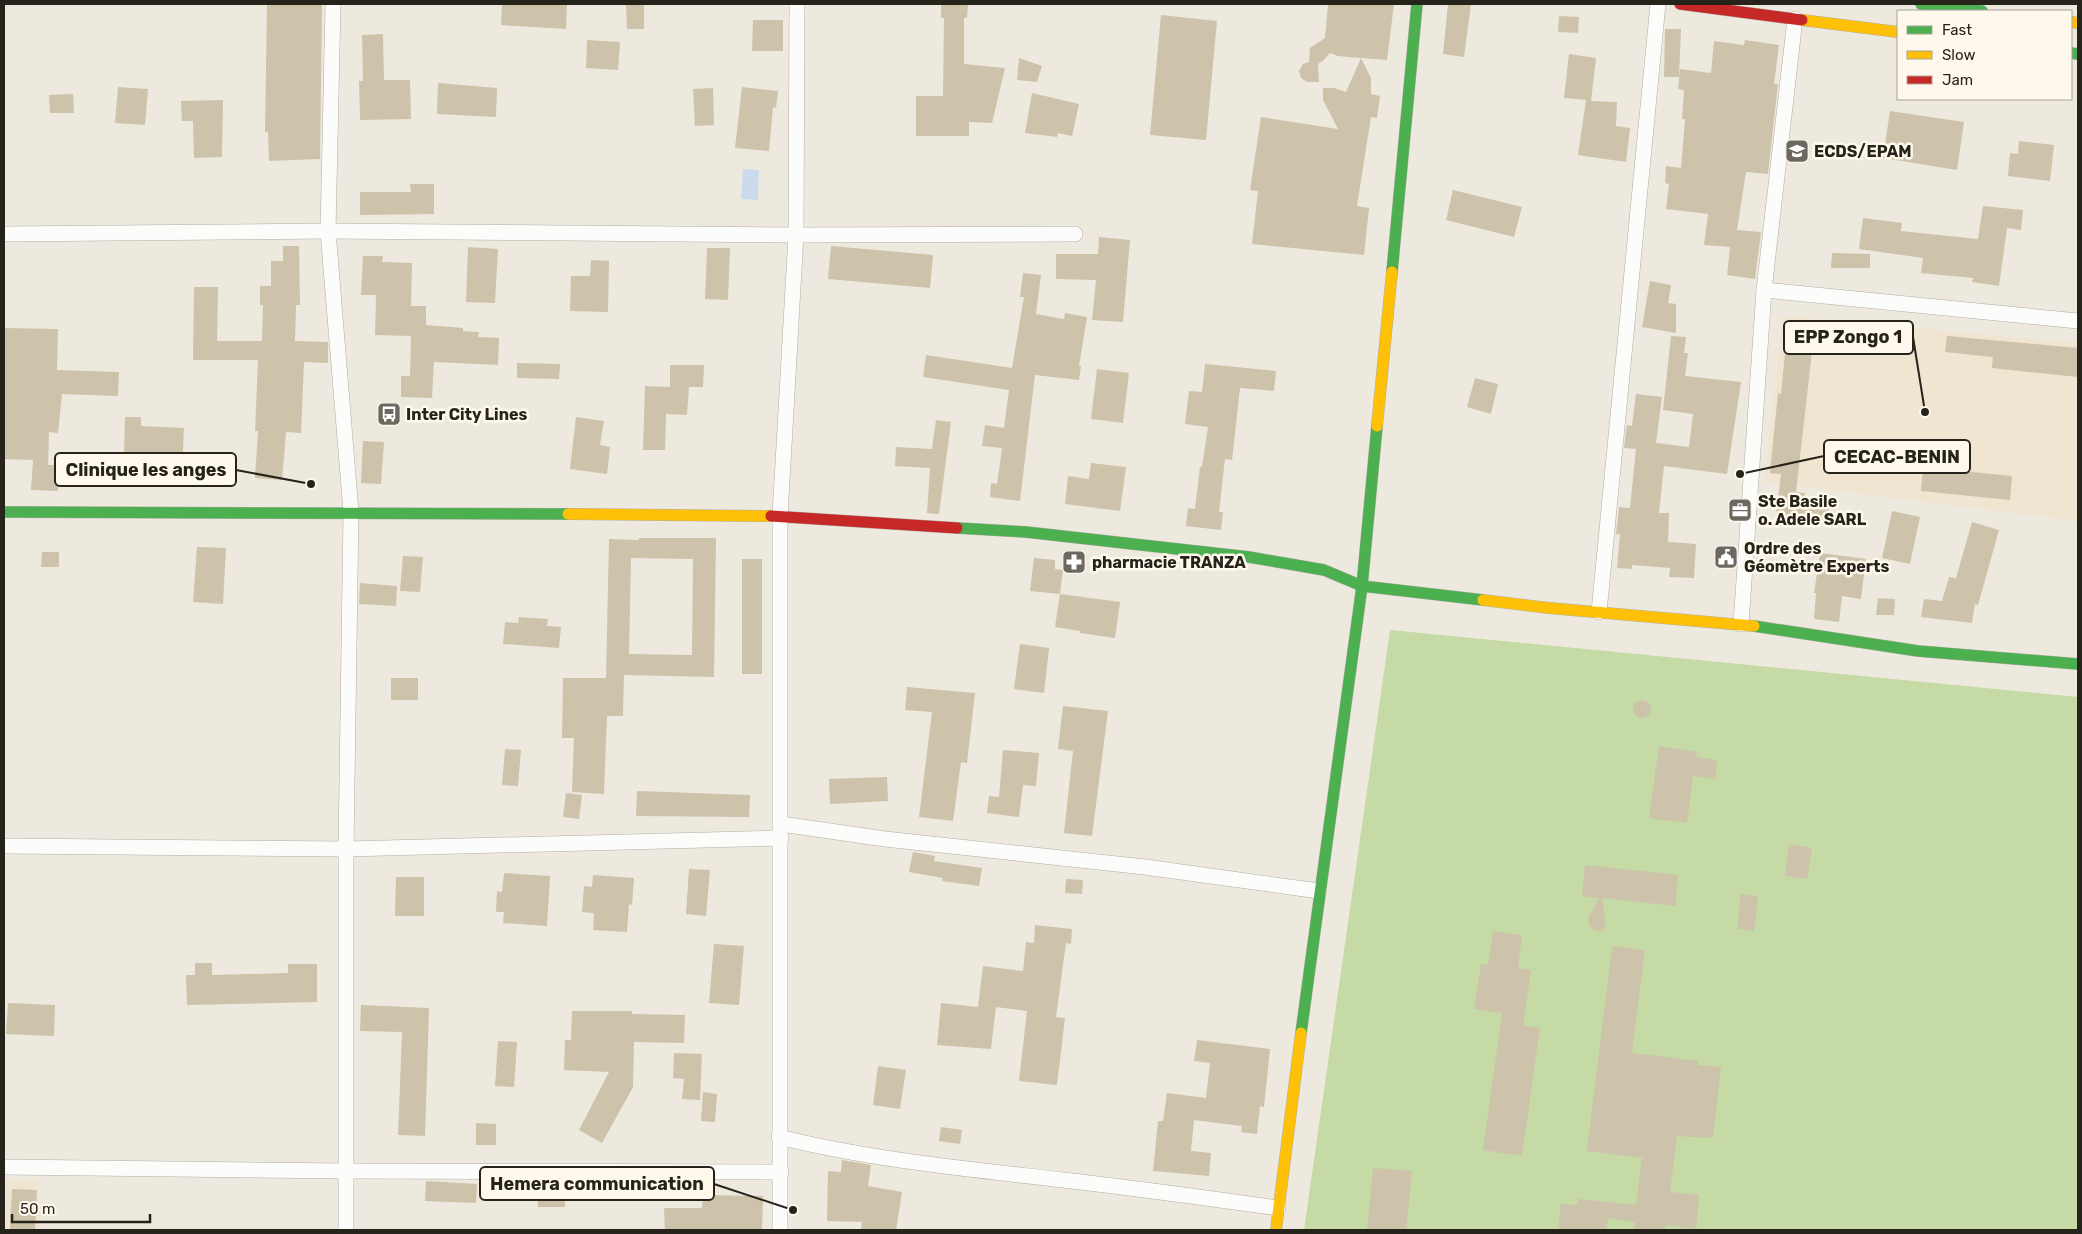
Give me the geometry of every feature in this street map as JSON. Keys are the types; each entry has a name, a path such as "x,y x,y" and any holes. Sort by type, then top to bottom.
{"street":[{"path":"333,4 328,232 351,512 346,849 346,1230"},
{"path":"780,1230 780,516 796,235 797,4"},
{"path":"1276,1230 1319,891 1362,586 1417,4"},
{"path":"1599,612 1658,4"},
{"path":"1680,4 1897,32"},
{"path":"1921,4 1973,10"},
{"path":"1741,624 1764,290 1795,19"},
{"path":"4,234 328,232 796,235 1075,234"},
{"path":"1764,290 2078,321"},
{"path":"4,512 351,512 780,516 1026,532 1250,558 1324,570 1362,586 1549,608 1741,624 1918,650 2078,664"},
{"path":"4,846 346,849 781,831 885,839 1145,867 1319,891"},
{"path":"779,1137 831,1150 909,1162 1078,1181 1278,1208"},
{"path":"4,1167 345,1171 780,1172"}],"shaded area":[{"path":"1783,316 2078,343 2078,521 1764,482"},
{"path":"38,1180 40,1230 4,1230 4,1181"}],"green space":[{"path":"1390,630 2078,697 2078,1230 1304,1230"}],"water":[{"path":"743,169 759,170 758,200 741,199"}],"building":[{"path":"267,4 322,4 320,159 269,161 268,132 265,132"},
{"path":"502,4 567,4 566,29 501,25"},
{"path":"626,4 644,4 644,29 627,29"},
{"path":"941,4 968,4 967,18 964,18 964,64 1005,68 992,123 969,122 969,136 916,136 916,96 943,96 944,18 941,18"},
{"path":"1328,4 1394,4 1387,60 1338,56 1330,53 1318,64 1319,82 1307,82 1301,78 1299,71 1303,64 1309,62 1310,48 1325,38"},
{"path":"1448,4 1471,4 1464,57 1443,54"},
{"path":"1161,15 1217,21 1206,140 1150,135"},
{"path":"1559,16 1579,17 1578,33 1558,32"},
{"path":"753,20 783,20 783,51 752,51"},
{"path":"1665,29 1681,29 1679,77 1664,77"},
{"path":"383,34 384,80 410,80 411,119 360,120 359,81 363,81 362,35"},
{"path":"587,40 620,42 618,70 586,68"},
{"path":"1745,40 1779,45 1774,84 1778,84 1768,174 1746,172 1737,230 1761,232 1755,279 1727,275 1730,247 1704,245 1708,214 1666,209 1669,184 1665,183 1666,166 1681,168 1685,119 1682,119 1684,90 1678,89 1680,69 1711,73 1714,41 1744,45"},
{"path":"1569,54 1596,58 1591,101 1617,102 1616,126 1630,128 1626,162 1578,155 1586,100 1564,98"},
{"path":"1019,58 1042,66 1037,82 1017,80"},
{"path":"1361,58 1371,78 1371,94 1380,96 1377,118 1371,117 1357,206 1369,208 1364,255 1252,244 1258,191 1250,190 1261,117 1338,129 1323,100 1323,88 1334,88 1346,92"},
{"path":"438,83 497,88 496,117 437,114"},
{"path":"118,87 148,89 145,125 115,123"},
{"path":"742,87 778,91 776,108 773,107 769,151 735,148"},
{"path":"713,88 714,125 695,126 693,89"},
{"path":"1032,93 1079,104 1072,136 1058,133 1057,137 1025,133"},
{"path":"73,94 74,113 50,113 49,95"},
{"path":"223,100 222,157 194,158 193,121 182,121 181,101"},
{"path":"1890,111 1964,122 1957,170 1883,158"},
{"path":"2019,141 2054,145 2050,181 2008,176 2010,153 2018,154"},
{"path":"410,184 434,184 434,214 360,215 360,192 411,192"},
{"path":"1453,190 1522,207 1514,237 1446,220"},
{"path":"1983,206 2023,210 2021,230 2007,228 1999,286 1972,282 1973,278 1921,273 1923,258 1859,249 1863,218 1902,223 1901,231 1978,239"},
{"path":"1099,237 1130,240 1123,322 1092,320 1096,280 1056,279 1056,254 1098,254"},
{"path":"283,246 299,246 300,305 296,305 295,341 328,342 328,363 304,362 301,433 286,432 282,480 255,478 258,431 255,431 258,360 193,360 194,287 218,287 217,341 262,341 263,305 260,305 260,286 271,286 271,261 283,261"},
{"path":"831,246 933,255 930,288 828,279"},
{"path":"468,247 498,249 495,303 466,302"},
{"path":"707,248 730,248 728,300 705,299"},
{"path":"1832,253 1870,254 1870,268 1831,268"},
{"path":"363,256 383,256 382,262 412,263 411,306 426,306 426,325 463,328 463,331 479,332 478,337 499,338 498,365 434,362 432,398 401,397 401,376 410,376 411,336 375,335 376,295 361,295"},
{"path":"591,260 609,261 608,312 570,311 571,276 590,276"},
{"path":"1023,273 1041,275 1036,314 1064,319 1065,313 1087,317 1079,366 1081,366 1079,380 1035,375 1020,501 990,497 991,483 997,484 1002,448 982,446 985,425 1004,428 1009,390 923,377 926,355 1012,368 1024,297 1020,297"},
{"path":"1650,281 1671,285 1668,303 1676,304 1676,333 1642,327"},
{"path":"1788,322 1815,325 1796,492 1805,493 1804,504 1829,507 1828,522 1776,516 1781,474 1770,473 1778,393 1781,394"},
{"path":"4,328 58,329 57,370 119,372 118,396 62,394 58,433 49,432 48,465 59,465 58,491 31,490 33,460 4,459"},
{"path":"1671,336 1686,337 1684,353 1688,353 1685,376 1741,382 1727,474 1664,466 1659,513 1669,513 1668,542 1696,544 1694,578 1669,577 1670,568 1632,565 1632,569 1617,568 1620,534 1616,534 1619,507 1630,508 1636,449 1624,448 1627,425 1632,426 1636,394 1662,397 1656,443 1689,447 1693,414 1663,410"},
{"path":"1947,336 2078,348 2078,377 1992,368 1993,357 1945,352"},
{"path":"517,363 560,364 559,379 517,378"},
{"path":"1205,364 1276,371 1274,391 1240,388 1232,460 1225,459 1219,512 1223,512 1221,530 1186,526 1188,508 1195,509 1200,467 1202,467 1208,427 1185,424 1189,391 1202,392"},
{"path":"670,365 704,365 703,387 689,387 687,415 666,414 665,450 643,450 645,386 670,387"},
{"path":"1097,369 1129,373 1123,423 1091,419"},
{"path":"1475,378 1498,384 1491,414 1467,407"},
{"path":"125,417 141,417 141,426 184,428 182,469 189,469 189,483 155,483 155,456 124,455"},
{"path":"576,417 604,421 600,445 610,447 607,474 570,469"},
{"path":"936,420 951,422 939,514 927,513 930,468 895,466 896,447 932,449"},
{"path":"363,441 384,442 381,484 361,483"},
{"path":"1091,463 1126,467 1120,511 1065,504 1068,476 1089,479"},
{"path":"1923,467 2012,476 2010,500 1921,491"},
{"path":"1892,511 1920,517 1910,564 1882,558"},
{"path":"1972,522 1999,530 1978,605 1975,604 1972,623 1921,617 1924,599 1942,601 1949,577 1956,578"},
{"path":"639,538 716,538 714,677 624,675 623,716 607,716 604,794 572,792 574,738 562,738 563,678 606,678 609,539 639,540","holes":["631,558 693,559 692,655 629,654"]},
{"path":"197,547 226,548 223,604 193,602"},
{"path":"42,552 59,552 59,567 41,567"},
{"path":"1820,553 1866,559 1861,599 1842,596 1839,622 1814,619 1816,593 1814,593"},
{"path":"403,556 423,557 420,592 400,591"},
{"path":"1034,558 1055,560 1055,569 1063,570 1060,594 1030,591"},
{"path":"742,559 762,559 762,674 742,674"},
{"path":"360,583 397,586 396,606 359,604"},
{"path":"1060,594 1120,602 1115,638 1055,627"},
{"path":"1878,598 1895,599 1894,615 1876,615"},
{"path":"519,617 548,619 547,626 561,627 559,648 503,644 505,622 518,623"},
{"path":"1020,644 1049,648 1044,693 1014,689"},
{"path":"391,678 418,678 418,700 391,700"},
{"path":"907,687 975,693 967,763 961,762 953,821 919,817 932,712 905,710"},
{"path":"1642,700 1648,703 1651,709 1648,715 1642,718 1636,715 1633,709 1636,703"},
{"path":"1063,706 1108,711 1092,836 1064,833 1073,751 1058,749"},
{"path":"1659,746 1697,752 1696,757 1717,760 1715,779 1693,776 1687,823 1649,818"},
{"path":"505,749 521,750 518,786 502,785"},
{"path":"1003,750 1039,753 1036,786 1023,785 1019,817 987,813 989,796 999,797"},
{"path":"887,777 888,801 830,804 829,779"},
{"path":"637,791 750,795 749,817 636,816"},
{"path":"566,793 582,795 579,819 563,817"},
{"path":"1789,844 1812,848 1807,879 1785,876"},
{"path":"913,852 935,856 934,861 982,868 979,886 942,881 943,878 909,872"},
{"path":"1585,865 1678,875 1675,906 1602,898 1606,924 1602,931 1594,930 1589,925 1588,918 1599,898 1582,896"},
{"path":"689,869 710,870 706,916 686,914"},
{"path":"504,873 550,876 547,926 503,923 504,912 496,912 497,891 502,892"},
{"path":"593,875 634,878 632,905 629,904 627,932 593,930 594,913 582,912 584,886 592,887"},
{"path":"396,877 424,877 424,916 395,916"},
{"path":"1066,879 1083,880 1082,894 1065,893"},
{"path":"1741,894 1758,896 1754,931 1737,929"},
{"path":"1035,925 1072,929 1071,944 1066,943 1056,1017 1065,1018 1057,1085 1019,1081 1027,1011 996,1007 991,1049 937,1045 941,1003 978,1007 983,966 1023,971 1026,942 1034,943"},
{"path":"1493,931 1522,935 1518,968 1531,970 1523,1026 1540,1028 1522,1156 1483,1150 1502,1013 1474,1009 1481,964 1488,965"},
{"path":"714,944 744,946 739,1005 709,1003"},
{"path":"1612,946 1645,950 1632,1053 1698,1061 1698,1065 1721,1067 1713,1138 1677,1136 1670,1192 1699,1195 1696,1229 1666,1225 1664,1230 1634,1230 1635,1222 1608,1218 1606,1230 1558,1230 1561,1204 1577,1205 1578,1199 1636,1205 1642,1158 1587,1151"},
{"path":"195,963 212,963 212,975 288,973 288,964 317,964 317,1002 187,1005 186,975 195,975"},
{"path":"8,1003 55,1005 54,1036 6,1034"},
{"path":"361,1005 429,1008 425,1136 398,1135 402,1032 360,1031"},
{"path":"572,1011 632,1011 632,1014 685,1015 684,1043 634,1042 633,1087 602,1143 579,1130 609,1072 564,1070 565,1040 571,1040"},
{"path":"1197,1040 1270,1049 1264,1107 1260,1106 1257,1134 1241,1132 1242,1126 1194,1120 1191,1151 1211,1153 1209,1176 1153,1171 1158,1121 1163,1121 1167,1093 1206,1098 1210,1063 1194,1061"},
{"path":"498,1041 517,1042 514,1087 495,1086"},
{"path":"674,1053 702,1054 700,1100 682,1099 684,1079 673,1078"},
{"path":"878,1066 906,1070 900,1109 873,1105"},
{"path":"703,1092 717,1094 715,1122 701,1121"},
{"path":"476,1123 496,1124 496,1145 476,1145"},
{"path":"941,1127 962,1130 960,1144 939,1141"},
{"path":"842,1160 871,1165 868,1186 902,1192 896,1230 861,1230 862,1222 827,1221 828,1171 841,1172"},
{"path":"1373,1168 1412,1171 1406,1230 1367,1230"},
{"path":"426,1181 477,1184 476,1203 425,1201"},
{"path":"565,1186 565,1207 538,1207 537,1187"},
{"path":"12,1189 37,1190 35,1230 10,1230"},
{"path":"703,1195 763,1196 762,1230 665,1230 664,1208 702,1208"}],"traffic: fast":[{"path":"1392,272 1417,4"},
{"path":"1921,4 1973,10"},
{"path":"2072,53 2078,54"},
{"path":"1301,1033 1362,586 1377,426"},
{"path":"4,512 568,514"},
{"path":"957,528 1026,532 1249,557 1324,570 1362,586 1483,600"},
{"path":"1754,626 1918,651 2078,664"}],"traffic: slow":[{"path":"1802,20 1897,32"},
{"path":"2072,22 2078,23"},
{"path":"1377,426 1392,272"},
{"path":"568,514 771,516"},
{"path":"1483,600 1549,608 1754,626"},
{"path":"1276,1230 1301,1033"}],"traffic: jam":[{"path":"1680,4 1802,20"},
{"path":"771,516 957,528"}],"place":[{"name":"ECDS/EPAM","path":"1797,151"},
{"name":"EPP Zongo 1","path":"1925,412"},
{"name":"Inter City Lines","path":"389,414"},
{"name":"CECAC-BENIN","path":"1740,474"},
{"name":"Clinique les anges","path":"311,484"},
{"name":"Ste Basile o. Adele SARL","path":"1740,510"},
{"name":"Ordre des Géomètre Experts","path":"1726,557"},
{"name":"pharmacie TRANZA","path":"1074,562"},
{"name":"Hemera communication","path":"793,1210"}]}
